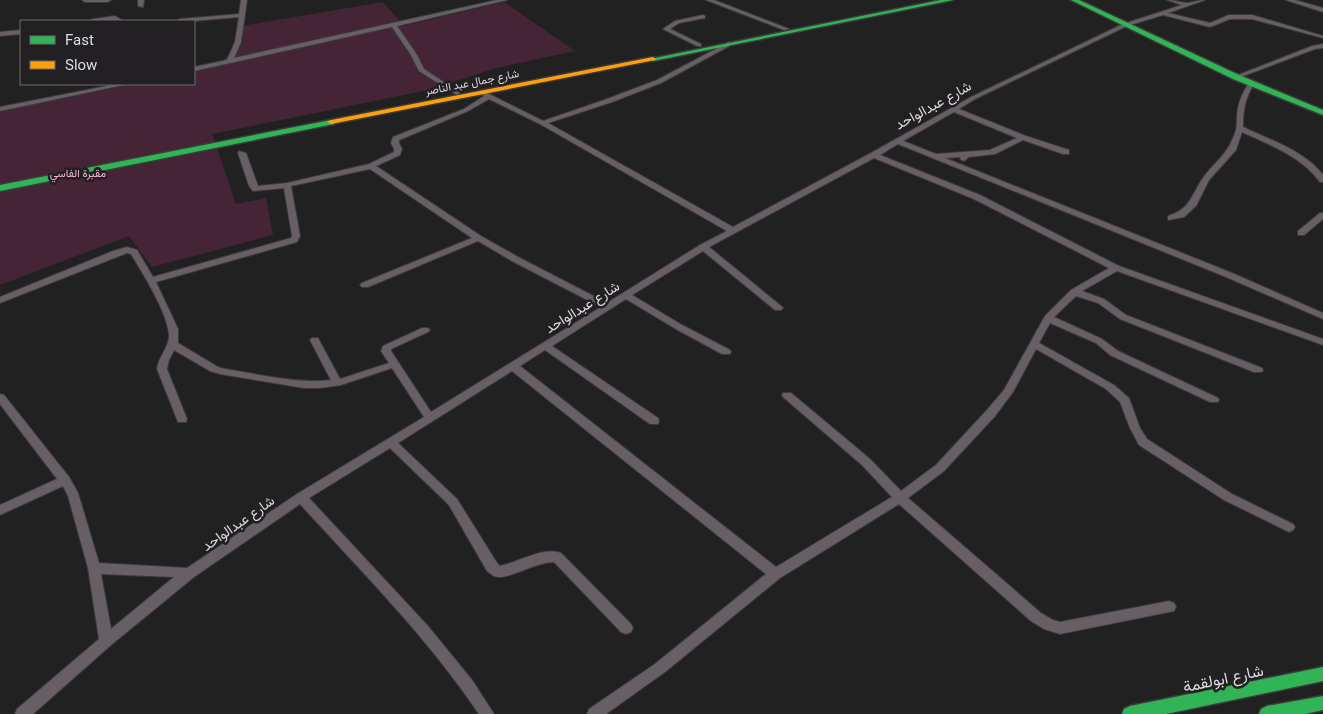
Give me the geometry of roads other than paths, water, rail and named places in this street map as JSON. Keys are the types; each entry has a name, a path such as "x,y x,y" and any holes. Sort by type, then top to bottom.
{"main road":[{"name":"شارع جمال عبد الناصر","path":"0,182 931,0"},
{"name":"شارع جمال عبد الناصر","path":"0,188 486,94 950,0"},
{"path":"1074,0 1236,78 1323,113"},
{"name":"شارع ابولقمة","path":"1130,714 1323,674"},
{"path":"1267,714 1323,703"}],"street":[{"path":"85,0 108,0"},
{"path":"229,62 238,42 244,0"},
{"path":"195,69 504,0"},
{"path":"709,0 786,28"},
{"path":"1170,0 1188,5"},
{"name":"شارع عبدالواحد","path":"22,714 106,641 189,573 300,497 627,296 703,247 874,155 973,98 1125,25 1202,0"},
{"path":"1289,0 1323,10"},
{"path":"1163,13 1210,25 1237,15 1252,16 1321,37"},
{"path":"190,20 241,15"},
{"path":"699,45 666,29 677,22 703,16"},
{"path":"101,20 116,18 119,20"},
{"path":"394,26 421,70 457,93"},
{"path":"0,34 20,32"},
{"path":"542,123 649,86 729,44"},
{"path":"1236,78 1314,47 1323,46"},
{"path":"1171,218 1181,215 1194,204 1206,179 1232,150 1240,128 1243,96 1251,84"},
{"path":"90,85 94,90"},
{"path":"0,109 120,85"},
{"path":"242,153 253,186 256,189 287,185 371,166 397,153 396,139 466,110 486,94 542,123 732,230"},
{"path":"953,110 1023,138 1066,152"},
{"path":"1240,128 1302,160 1320,175 1323,180"},
{"path":"932,156 967,156 992,152 1023,138"},
{"path":"898,141 1323,316"},
{"path":"874,155 977,197 1116,268 1323,342"},
{"path":"959,166 967,156"},
{"path":"371,166 478,238 609,307"},
{"path":"151,280 294,240 296,236 287,185"},
{"path":"1301,233 1323,215"},
{"path":"365,285 478,238"},
{"path":"703,247 778,308"},
{"path":"0,300 116,253 127,250 134,252 151,280 174,334 172,344 162,364 162,369 182,419"},
{"path":"594,714 660,668 775,574 900,498 940,468 1008,392 1048,318 1074,292 1116,268"},
{"path":"1074,292 1101,301 1123,317 1258,370"},
{"path":"627,296 678,327 726,352"},
{"path":"1048,318 1099,340 1114,353 1214,400"},
{"path":"425,330 386,348 386,351 430,418"},
{"path":"315,340 337,383"},
{"path":"172,344 214,369 304,385 337,383 395,364"},
{"path":"1034,344 1110,387 1125,400 1135,428 1143,442 1228,497 1289,526"},
{"path":"546,346 654,421"},
{"path":"514,366 775,574"},
{"path":"787,395 866,462 900,498 1036,617 1049,626 1060,628 1169,607"},
{"path":"0,397 65,480 74,496 94,568 106,641"},
{"path":"391,442 453,502 492,567 498,572 507,571 548,556 557,557 626,628"},
{"path":"0,510 65,480"},
{"path":"300,497 435,644 462,677 487,714"},
{"path":"94,568 189,573"}],"park label":[{"name":"مقبرة الفاسي","path":"78,173"}]}
